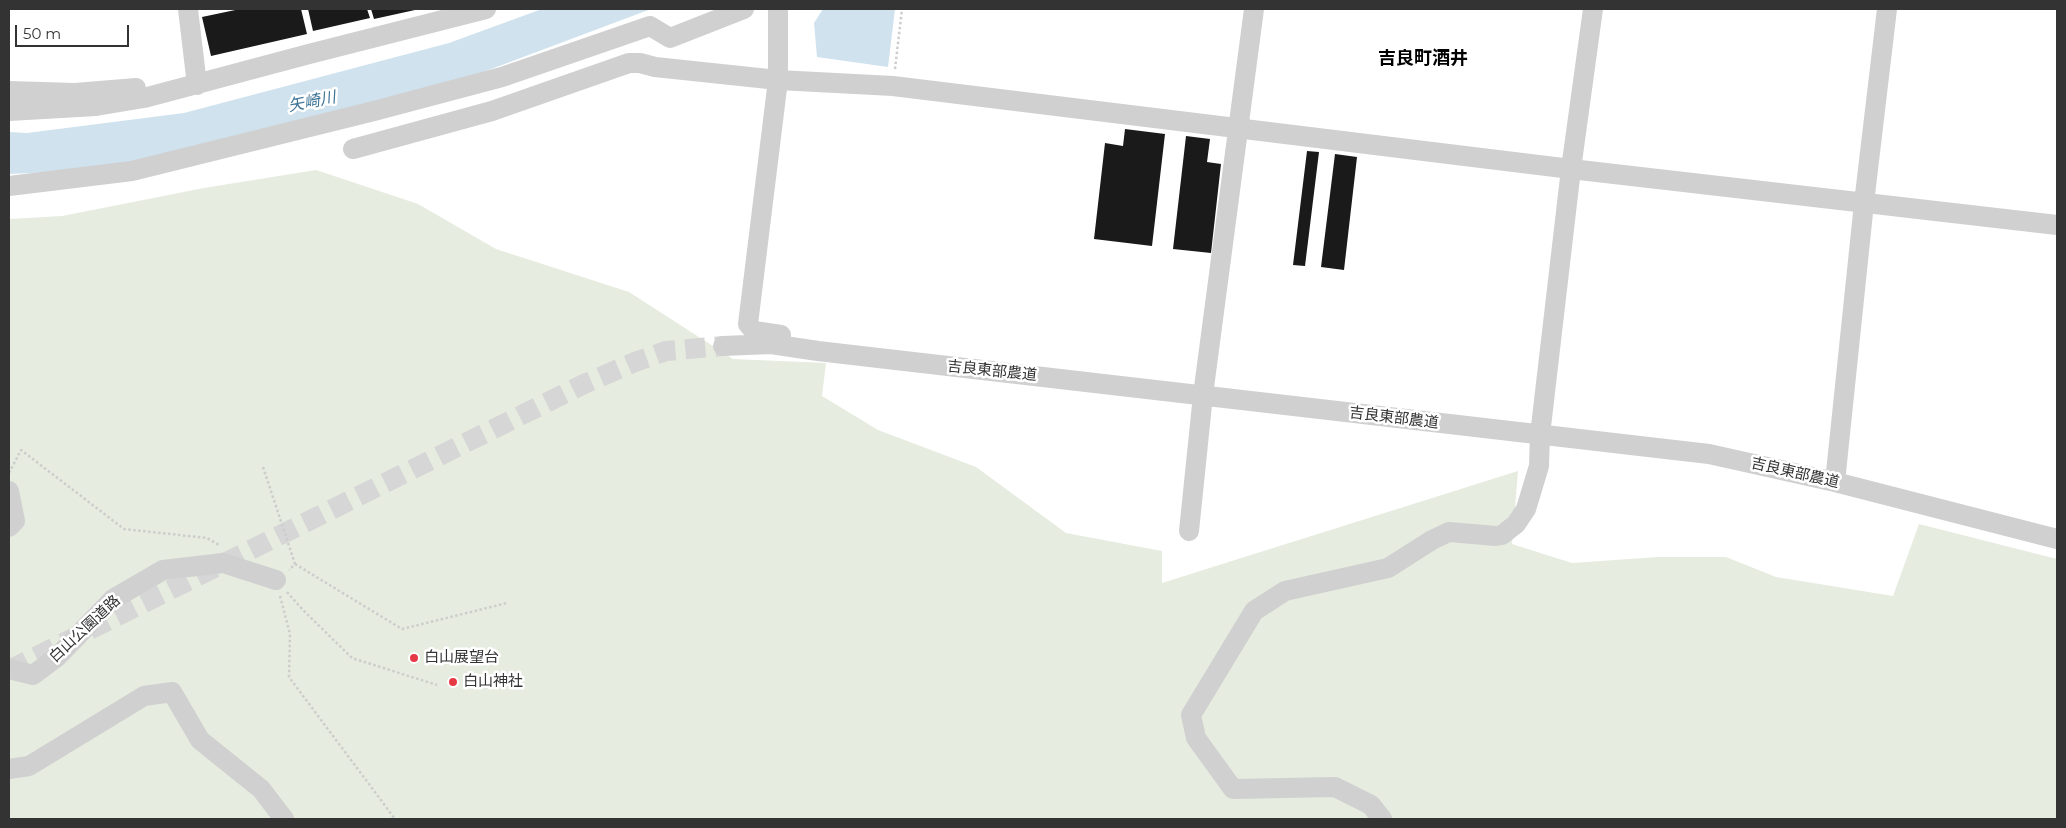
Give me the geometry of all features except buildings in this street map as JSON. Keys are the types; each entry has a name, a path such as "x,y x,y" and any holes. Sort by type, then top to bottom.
{"street":[{"path":"188,9 197,79"},
{"path":"9,91 74,93 197,79 309,54 486,9"},
{"path":"9,186 132,171 502,77 650,26 670,38 744,9"},
{"path":"778,9 778,80 748,324 754,331 807,340 818,351"},
{"path":"1189,532 1203,395 1254,9"},
{"path":"1382,819 1371,805 1335,787 1233,789 1196,738 1191,715 1254,611 1285,591 1388,568 1432,540 1449,532 1502,535 1516,524 1526,510 1536,482 1539,466 1540,435 1571,169 1593,9"},
{"path":"1835,482 1864,203 1887,9"},
{"path":"353,150 492,111 629,63 778,80 893,86 1571,169 2057,225"},
{"path":"9,111 96,106 144,98 197,79"},
{"name":"吉良東部農道","path":"723,346 771,344 1709,454 1835,482 2057,539"},
{"path":"9,491 15,521 9,527"},
{"name":"白山公園道路","path":"9,669 33,676 57,657 113,599 164,570 223,563 276,580"},
{"path":"9,769 29,766 144,696 172,692 200,740 261,789 284,819"}],"path":[{"path":"893,86 902,9"},
{"path":"9,472 21,450 124,529 207,538 223,548"},
{"path":"264,467 295,564 402,629 507,603"},
{"path":"276,580 295,564"},
{"path":"276,580 302,610 352,658 437,685"},
{"path":"276,580 290,634 289,677 395,819"}],"shaded area":[{"path":"316,170 418,204 496,249 629,292 733,359 826,363 822,396 878,430 976,467 1066,533 1162,551 1162,583 1518,471 1512,544 1572,563 1658,557 1726,557 1776,577 1893,596 1919,524 2057,559 2057,819 9,819 9,219 62,216 204,188"}],"water":[{"name":"矢崎川","path":"542,9 651,9 430,92 117,166 72,171 9,174 9,132 27,133 184,113 449,43"},
{"path":"823,9 895,9 888,67 817,57 814,23"}],"tunnel":[{"path":"9,670 584,384 666,351 723,346"}],"place":[{"name":"白山展望台","path":"414,658"},
{"name":"白山神社","path":"453,682"}],"district":[{"name":"吉良町酒井","path":"1423,59"}]}
